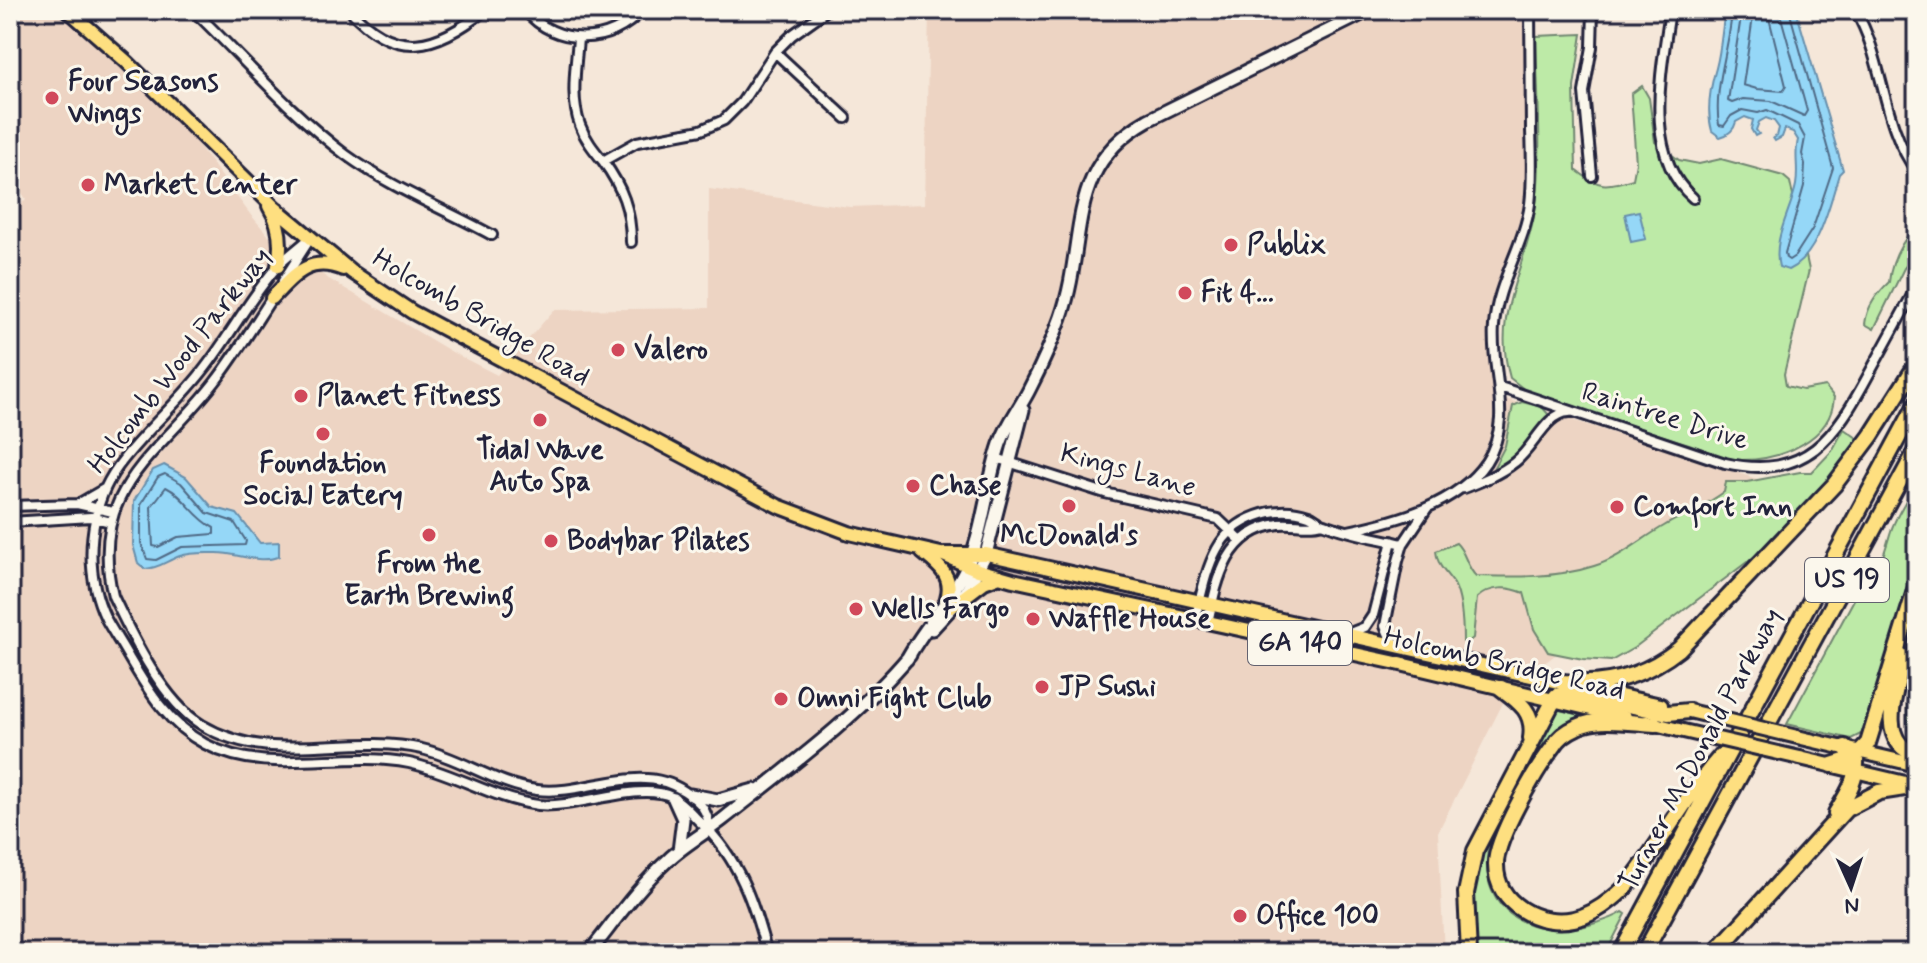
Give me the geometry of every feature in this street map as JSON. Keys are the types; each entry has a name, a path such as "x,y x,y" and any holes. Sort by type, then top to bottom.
{"highway":[{"path":"1562,682 1596,683 1621,679 1656,665 1679,649 1842,476 1917,364"},
{"name":"Turner McDonald Parkway","path":"1621,953 1917,403"},
{"name":"Turner McDonald Parkway","path":"1644,953 1917,449"},
{"path":"1832,765 1853,752 1874,727 1917,584"},
{"path":"1917,599 1891,721 1897,743 1917,755"},
{"path":"1501,688 1521,703 1530,716 1532,732 1528,749"},
{"path":"1469,953 1466,893 1471,865 1480,838 1553,700 1559,694 1567,693 1668,713 1689,711"},
{"path":"1655,724 1590,723 1570,731 1555,744 1514,814 1497,852 1498,881 1507,898 1516,906 1540,918 1566,920 1592,912 1611,900 1634,877 1698,785 1738,737"},
{"path":"1825,831 1852,786 1856,773 1853,752"},
{"path":"1715,953 1856,801 1879,792 1917,786"}],"main road":[{"name":"Holcomb Bridge Road","path":"68,10 148,83 263,197 352,272 449,333 752,493 849,533 941,554 986,554 1562,682 1917,765"},
{"path":"263,197 274,213 279,231 281,248 278,266"},
{"path":"272,298 300,269 330,264 352,272"},
{"path":"920,550 947,577 949,603"},
{"name":"Holcomb Bridge Road","path":"941,554 1000,576 1501,688 1917,786"},
{"path":"949,603 1000,576"}],"street":[{"path":"193,10 318,132 346,155 492,235"},
{"path":"350,10 381,36 412,44 442,40 485,10"},
{"path":"525,10 541,25 558,34 578,38 598,37 618,30 642,10"},
{"path":"603,161 637,142 701,130 724,120 742,102 775,52 792,35 827,10"},
{"path":"589,953 651,876 868,700 907,659 986,554 1007,427 1029,390 1065,305 1086,190 1091,176 1109,150 1133,128 1370,10"},
{"path":"1348,531 1428,507 1452,493 1481,469 1493,451 1502,413 1493,348 1495,315 1527,217 1532,182 1530,10"},
{"path":"1592,176 1584,92 1592,47 1593,10"},
{"path":"1670,10 1661,83 1662,139 1677,182 1693,198"},
{"path":"1855,10 1871,48 1897,137 1917,172"},
{"path":"578,38 574,91 576,112 585,136 621,188 631,218 631,242"},
{"path":"775,52 846,118"},
{"name":"Holcomb Wood Parkway","path":"310,238 278,266 203,370 119,463 97,507 92,537 94,578 106,617 157,703 179,726 205,744 232,756 259,761 375,759 407,762 437,770 508,798 539,805 570,805 638,793 654,793 674,799"},
{"name":"Holcomb Wood Parkway","path":"310,238 214,383 142,462 113,512 107,538 113,596 165,687 180,707 198,723 226,738 256,746 367,744 424,750 529,789 558,791 648,777 674,784 691,795"},
{"name":"Raintree Drive","path":"1500,387 1725,463 1755,467 1793,461 1814,450 1837,429 1917,286"},
{"path":"1452,493 1484,481 1512,465 1531,447 1551,418 1572,411"},
{"path":"973,568 973,553 1002,459"},
{"name":"Kings Lane","path":"1002,459 1103,492 1218,519 1241,541"},
{"path":"77,504 105,488"},
{"path":"10,506 77,504 113,512"},
{"path":"1398,645 1386,631 1386,619 1403,544 1428,507"},
{"path":"1201,622 1211,561 1231,530 1254,516 1279,511 1310,515 1322,523 1403,544"},
{"path":"78,517 92,537"},
{"path":"10,522 95,517 111,522"},
{"path":"1206,603 1227,557 1241,541 1271,526 1322,523"},
{"path":"1346,634 1359,631 1370,621 1392,541"},
{"path":"691,795 718,800 762,787"},
{"path":"691,795 707,812 710,829"},
{"path":"674,799 710,829 732,860 747,888 767,953"},
{"path":"674,799 683,819 679,851"}],"shaded area":[{"path":"10,10 71,10 156,89 274,242 329,279 497,375 554,310 709,308 709,189 850,207 925,204 929,10 1525,10 1528,220 1496,319 1506,399 1779,486 1510,689 1438,832 1444,953 604,953 593,944 586,953 10,953 10,215 26,199 10,175"}],"green space":[{"path":"1582,34 1574,87 1576,170 1584,176 1603,184 1633,179 1636,163 1631,94 1642,86 1649,98 1655,142 1679,160 1699,164 1721,159 1783,176 1790,182 1809,270 1784,374 1786,386 1803,390 1825,386 1834,397 1824,425 1802,445 1757,459 1729,458 1525,390 1510,378 1505,355 1507,314 1534,216 1539,174 1536,36"},
{"path":"1917,224 1917,253 1904,268 1874,329 1865,324 1870,306 1889,282 1898,251"},
{"path":"1522,402 1542,407 1549,415 1527,449 1494,472 1505,446 1513,406"},
{"path":"1844,429 1860,440 1826,487 1772,543 1634,648 1611,661 1548,652 1534,629 1524,593 1506,588 1493,589 1477,598 1473,638 1467,643 1463,642 1459,597 1440,565 1436,551 1456,543 1476,576 1551,575 1594,566 1717,497 1724,492 1726,482 1747,482 1812,472 1832,451"},
{"path":"1917,482 1917,557 1867,731 1851,739 1787,724 1864,581 1869,580 1877,569 1895,521"},
{"path":"1917,667 1917,737 1908,730 1907,701"},
{"path":"1555,709 1581,715 1545,742 1497,826 1488,850 1487,872 1492,891 1501,906 1514,917 1549,929 1569,929 1623,912 1626,914 1606,953 1473,953 1469,902 1476,860"}],"water":[{"path":"1725,10 1796,10 1843,170 1815,241 1799,263 1788,270 1779,267 1778,246 1796,185 1798,140 1793,132 1785,129 1782,137 1775,141 1773,138 1777,136 1779,128 1774,121 1766,118 1759,122 1756,130 1759,134 1755,136 1751,129 1753,120 1745,117 1723,136 1712,131 1710,99"},
{"path":"1639,211 1646,239 1631,242 1625,214"},
{"path":"164,465 186,477 212,507 237,514 260,543 279,542 279,556 265,559 225,553 193,553 145,569 138,563 133,545 134,501 153,470"}],"place":[{"name":"Four Seasons Wings","path":"52,98"},
{"name":"Market Center","path":"88,185"},
{"name":"Publix","path":"1231,245"},
{"name":"Fit 4...","path":"1185,293"},
{"name":"Valero","path":"618,350"},
{"name":"Planet Fitness","path":"301,396"},
{"name":"Tidal Wave Auto Spa","path":"540,420"},
{"name":"Foundation Social Eatery","path":"323,434"},
{"name":"Chase","path":"913,486"},
{"name":"McDonald's","path":"1069,506"},
{"name":"Comfort Inn","path":"1617,507"},
{"name":"From the Earth Brewing","path":"429,535"},
{"name":"Bodybar Pilates","path":"551,541"},
{"name":"Wells Fargo","path":"856,609"},
{"name":"Waffle House","path":"1033,619"},
{"name":"JP Sushi","path":"1042,687"},
{"name":"Omni Fight Club","path":"781,699"},
{"name":"Office 100","path":"1240,916"}]}
